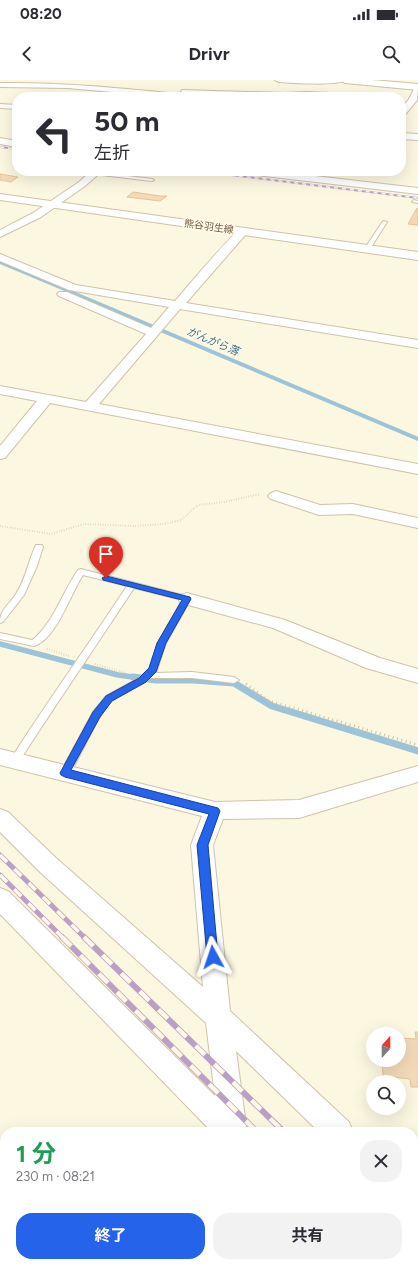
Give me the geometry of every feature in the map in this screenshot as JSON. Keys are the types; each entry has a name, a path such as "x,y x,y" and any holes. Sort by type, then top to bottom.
{"main road":[{"path":"341,80 377,81 418,88"},
{"name":"熊谷羽生線","path":"0,197 418,256"}],"street":[{"path":"13,92 33,80"},
{"path":"279,80 341,80"},
{"path":"334,92 341,80"},
{"path":"0,85 88,88 141,92"},
{"path":"184,92 190,85"},
{"path":"406,109 415,100 418,88"},
{"path":"0,106 12,107"},
{"path":"406,136 418,137"},
{"path":"0,142 12,143"},
{"path":"0,234 37,215 91,176"},
{"path":"290,176 418,191"},
{"path":"349,183 354,176"},
{"path":"89,407 244,231"},
{"path":"0,256 67,291 156,330"},
{"path":"0,269 67,291 418,350"},
{"path":"174,309 418,344"},
{"path":"0,390 418,469"},
{"path":"0,454 46,399"},
{"path":"276,496 319,510 353,509 418,523"},
{"path":"187,599 279,624 373,663 418,676"},
{"path":"8,758 215,811 299,809 418,774"},
{"path":"215,811 202,845 218,1017 231,1127"},
{"path":"0,818 48,865 218,1017 334,1127"},
{"path":"0,898 227,1127"}],"lane":[{"path":"124,176 152,180"},
{"path":"368,248 385,222"},
{"path":"0,620 20,595 33,566 39,547"},
{"path":"0,636 34,643 42,638 65,603 76,579 81,572 187,599 162,643 153,670 145,678 109,698 96,714 65,773"},
{"path":"8,758 76,671 132,585"},
{"path":"145,678 192,675 234,680"}],"path":[{"path":"0,526 51,534 84,524 134,526 164,524 181,520 198,505 224,502 262,494 276,496"},
{"path":"234,680 244,683 269,701 418,745"}],"building":[{"path":"0,174 18,177 11,182 0,180"},
{"path":"133,192 167,196 160,201 127,197"},
{"path":"417,208 418,225 408,224"},
{"path":"415,1032 418,1032 418,1087 411,1087 410,1079 406,1079 406,1075 383,1075 382,1067 406,1067 406,1038 416,1039"}],"waterway":[{"name":"がんがら落","path":"0,262 114,310"},
{"name":"がんがら落","path":"111,309 418,439"},
{"path":"0,644 118,675 140,678"},
{"path":"133,677 156,680 194,680 234,683 272,706 418,751"}],"railway":[{"path":"0,147 12,148"},
{"path":"240,176 418,198"},
{"path":"0,855 85,938"},
{"path":"0,875 252,1127"},
{"path":"84,937 279,1127"}],"route":[{"path":"106,578 187,599 162,643 153,670 142,680 109,698 96,714 65,773 215,811 202,845 213,957"}]}
